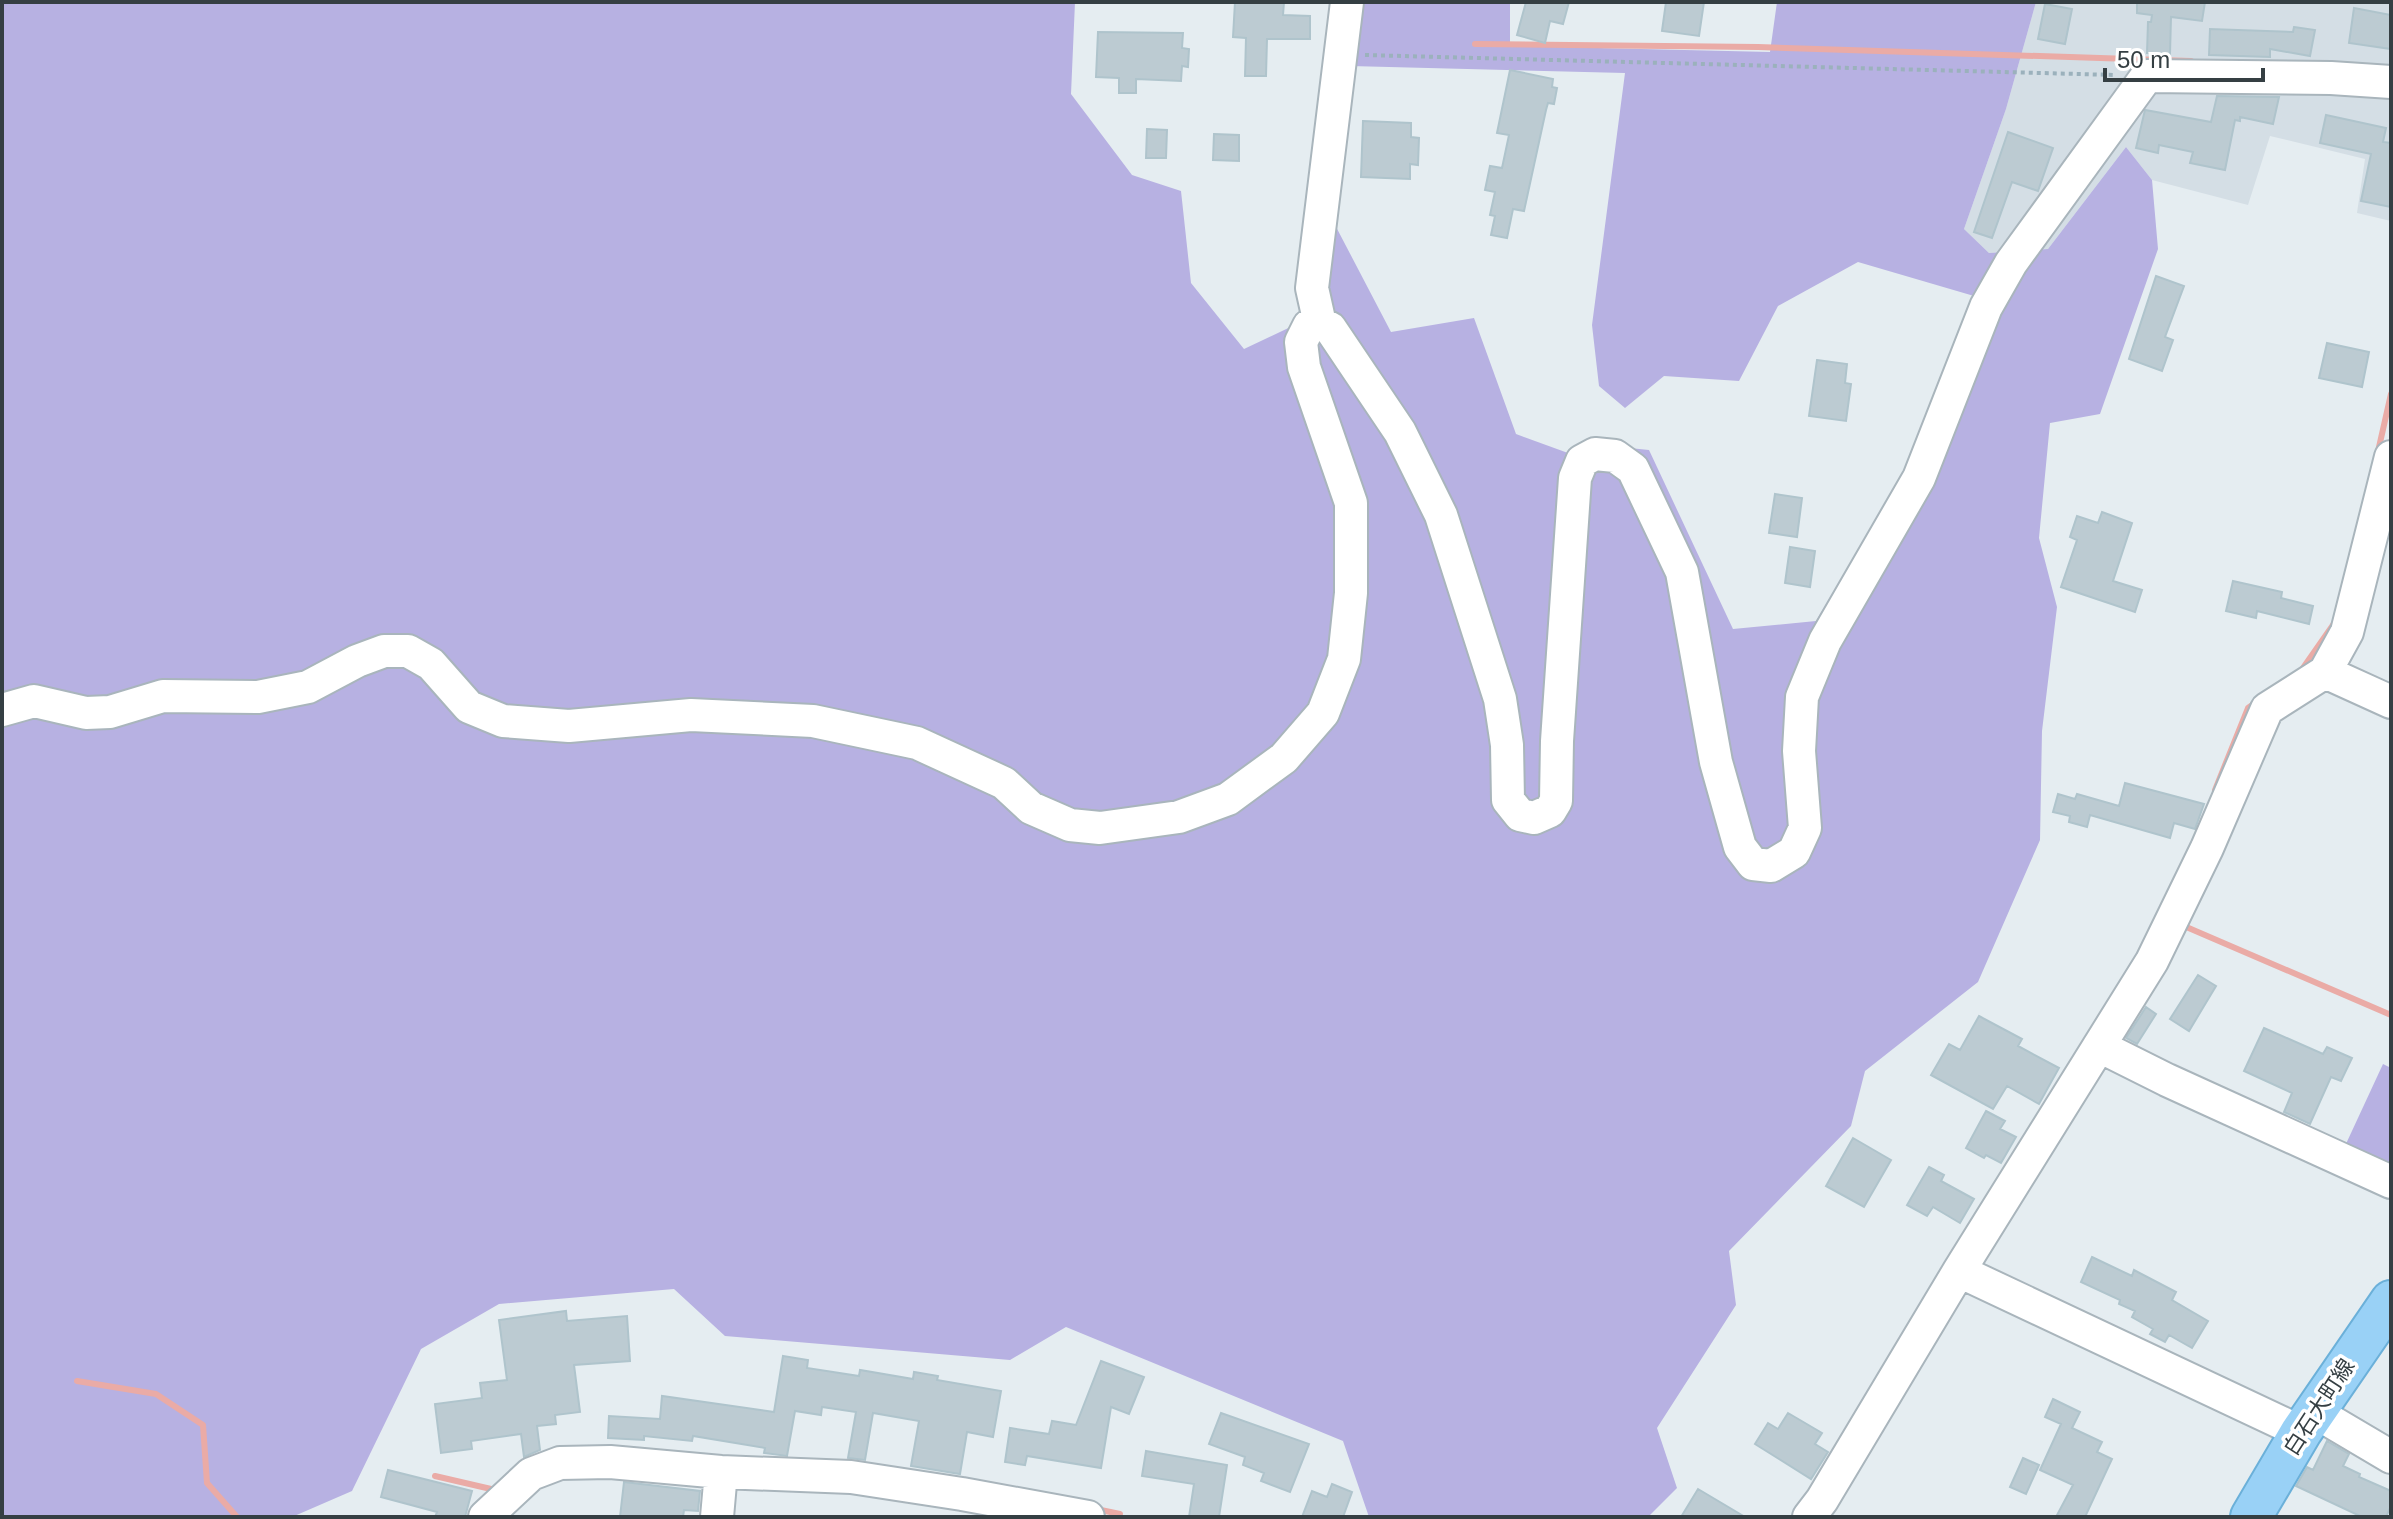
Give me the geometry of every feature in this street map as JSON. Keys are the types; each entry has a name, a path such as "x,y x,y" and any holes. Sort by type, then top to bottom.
{"main road":[{"name":"白石大町線","path":"2251,1517 2308,1422 2391,1301"}],"street":[{"path":"1320,324 1312,288 1347,2"},
{"path":"2,710 34,701 86,713 110,712 163,696 258,697 308,687 357,661 384,651 408,651 431,664 469,707 503,721 569,726 691,715 813,721 917,743 1004,783 1031,808 1070,825 1100,828 1179,817 1228,799 1284,758 1323,713 1344,659 1351,593 1351,503 1304,367 1301,342 1309,326 1320,324 1330,328 1400,432 1441,515 1500,699 1507,745 1508,800 1520,815 1534,818 1550,811 1556,801 1557,741 1575,478 1582,461 1595,454 1615,456 1633,469 1682,572 1716,762 1740,847 1753,864 1771,866 1794,852 1805,828 1799,751 1802,697 1825,641 1919,478 1986,307 2011,263 2147,76 2391,82"},
{"path":"1809,1517 2152,961 2207,848 2267,709 2325,672 2347,632 2391,457"},
{"path":"2325,672 2391,702"},
{"path":"2099,1046 2391,1182"},
{"path":"1959,1271 2391,1457"},
{"path":"485,1517 531,1474 560,1463 610,1462 721,1472 851,1477 1088,1517"},
{"path":"717,1517 721,1472"}],"path":[{"path":"1342,54 2147,76"}],"shaded area":[{"path":"2,2 1075,2 1071,94 1132,175 1181,191 1191,283 1244,349 1301,322 1336,2 1510,2 1510,46 1770,52 1777,2 2036,2 2006,109 1964,229 1989,253 2048,249 2126,147 2152,180 2158,249 2100,414 2050,423 2039,538 2057,607 2042,731 2040,840 1978,982 1865,1071 1851,1126 1729,1251 1736,1305 1657,1428 1677,1488 1648,1517 1369,1517 1343,1441 1066,1327 1010,1360 725,1336 674,1289 499,1304 421,1349 352,1491 292,1517 2,1517","holes":["1350,66 1625,73 1592,325 1599,386 1625,408 1664,376 1739,381 1778,306 1858,262 1974,296 1907,468 1816,621 1733,629 1649,450 1600,445 1568,453 1516,434 1474,318 1391,332 1334,223"]},
{"path":"2036,2 2391,2 2391,221 2357,213 2365,159 2270,136 2248,205 2152,180 2126,147 2048,249 1989,253 1964,229 2006,109"},
{"path":"2383,1064 2391,1068 2391,1167 2345,1146"}],"building":[{"path":"1235,2 1284,2 1283,15 1310,16 1310,39 1267,39 1266,76 1245,76 1246,38 1233,37"},
{"path":"1526,2 1569,2 1563,24 1550,21 1545,43 1517,35"},
{"path":"1666,2 1704,2 1699,36 1662,31"},
{"path":"2137,2 2205,2 2202,21 2171,17 2170,54 2147,53 2148,22 2151,22 2152,15 2137,13"},
{"path":"2045,4 2072,9 2065,44 2038,39"},
{"path":"2354,8 2391,15 2391,49 2349,43"},
{"path":"2294,27 2315,30 2310,56 2270,49 2270,57 2209,55 2210,29 2293,32"},
{"path":"1098,32 1183,33 1182,48 1189,49 1188,67 1182,66 1181,81 1136,79 1136,93 1119,93 1119,78 1096,77"},
{"path":"1510,70 1553,79 1552,87 1557,88 1554,104 1548,103 1546,110 1524,211 1513,209 1507,238 1491,235 1495,216 1490,215 1495,192 1485,190 1490,166 1502,168 1509,135 1497,133"},
{"path":"2217,96 2279,97 2273,124 2240,117 2240,121 2235,120 2225,170 2190,163 2193,152 2159,145 2158,153 2136,148 2145,110 2211,122"},
{"path":"2326,115 2386,128 2383,142 2391,143 2391,207 2361,201 2371,154 2320,143"},
{"path":"1363,121 1411,123 1411,137 1419,138 1418,165 1410,164 1410,179 1361,177"},
{"path":"1147,129 1167,130 1166,158 1146,158"},
{"path":"2008,132 2053,148 2038,191 2012,182 1992,238 1974,232"},
{"path":"1214,134 1239,135 1239,161 1213,160"},
{"path":"2156,276 2184,286 2165,337 2173,340 2162,371 2129,359"},
{"path":"2327,343 2369,352 2362,387 2319,378"},
{"path":"1817,360 1847,364 1845,383 1851,384 1846,421 1809,416"},
{"path":"1775,494 1802,498 1797,537 1769,533"},
{"path":"2102,512 2132,523 2113,581 2142,590 2135,612 2061,587 2077,540 2070,537 2077,516 2098,523"},
{"path":"1790,547 1815,551 1810,587 1785,583"},
{"path":"2233,581 2282,592 2281,598 2313,606 2309,624 2257,611 2256,618 2226,611"},
{"path":"2125,783 2204,804 2195,829 2174,823 2170,838 2090,815 2087,827 2069,822 2070,816 2053,812 2058,794 2075,799 2077,794 2119,806"},
{"path":"2198,975 2216,986 2189,1031 2170,1019"},
{"path":"2146,1007 2156,1014 2137,1044 2126,1038"},
{"path":"1979,1016 2022,1039 2018,1046 2059,1068 2039,1104 2007,1086 1993,1109 1931,1075 1949,1044 1960,1050"},
{"path":"2264,1028 2323,1054 2327,1047 2352,1058 2341,1081 2331,1077 2310,1124 2284,1112 2292,1093 2244,1071"},
{"path":"1986,1111 2005,1121 2000,1129 2016,1137 2001,1163 1966,1148"},
{"path":"1853,1138 1891,1160 1864,1207 1826,1186"},
{"path":"1929,1167 1944,1175 1941,1181 1974,1199 1960,1223 1933,1207 1927,1216 1907,1205"},
{"path":"2092,1257 2132,1276 2134,1270 2176,1292 2172,1300 2208,1321 2192,1348 2169,1335 2165,1342 2150,1334 2153,1329 2132,1317 2135,1311 2119,1304 2120,1300 2081,1282"},
{"path":"566,1311 567,1321 627,1316 630,1361 574,1365 580,1412 555,1415 556,1424 537,1426 540,1450 524,1457 521,1434 471,1441 472,1449 441,1453 435,1404 482,1398 480,1383 507,1380 499,1320"},
{"path":"783,1356 808,1360 807,1368 859,1376 860,1370 913,1379 914,1372 938,1376 937,1380 1001,1391 993,1437 967,1432 960,1474 911,1466 919,1421 873,1413 865,1460 848,1458 856,1412 822,1407 821,1415 795,1411 787,1456 764,1453 765,1448 693,1436 692,1441 644,1436 644,1440 608,1438 609,1416 660,1419 662,1396 774,1412"},
{"path":"1101,1361 1144,1377 1129,1414 1111,1407 1101,1468 1027,1456 1025,1465 1005,1462 1010,1428 1049,1434 1052,1421 1076,1425"},
{"path":"2053,1399 2080,1412 2072,1428 2102,1442 2097,1452 2112,1459 2085,1517 2056,1517 2073,1485 2040,1470 2061,1424 2045,1417"},
{"path":"1221,1413 1309,1444 1290,1492 1261,1481 1264,1473 1243,1465 1245,1457 1209,1444"},
{"path":"1788,1413 1822,1433 1815,1444 1828,1452 1811,1479 1755,1444 1768,1423 1778,1429"},
{"path":"2327,1441 2349,1454 2343,1466 2391,1491 2391,1506 2386,1517 2362,1517 2296,1486 2307,1467 2313,1470"},
{"path":"1146,1451 1227,1465 1219,1517 1189,1517 1194,1484 1142,1476"},
{"path":"2023,1458 2039,1465 2026,1494 2010,1487"},
{"path":"388,1470 472,1491 465,1517 435,1517 437,1512 381,1497"},
{"path":"624,1482 700,1491 698,1511 684,1510 683,1517 620,1517"},
{"path":"1332,1484 1352,1492 1343,1517 1302,1517 1312,1491 1327,1497"},
{"path":"1698,1489 1745,1517 1681,1517"}],"waterway":[{"path":"1475,44 1758,47 2191,61"},
{"path":"2377,456 2391,394"},
{"path":"2303,668 2333,625"},
{"path":"2215,790 2248,708 2255,703"},
{"path":"2184,926 2391,1015"},
{"path":"77,1381 156,1394 203,1425 207,1483 237,1517"},
{"path":"435,1476 491,1489"},
{"path":"1096,1509 1120,1514"}]}
